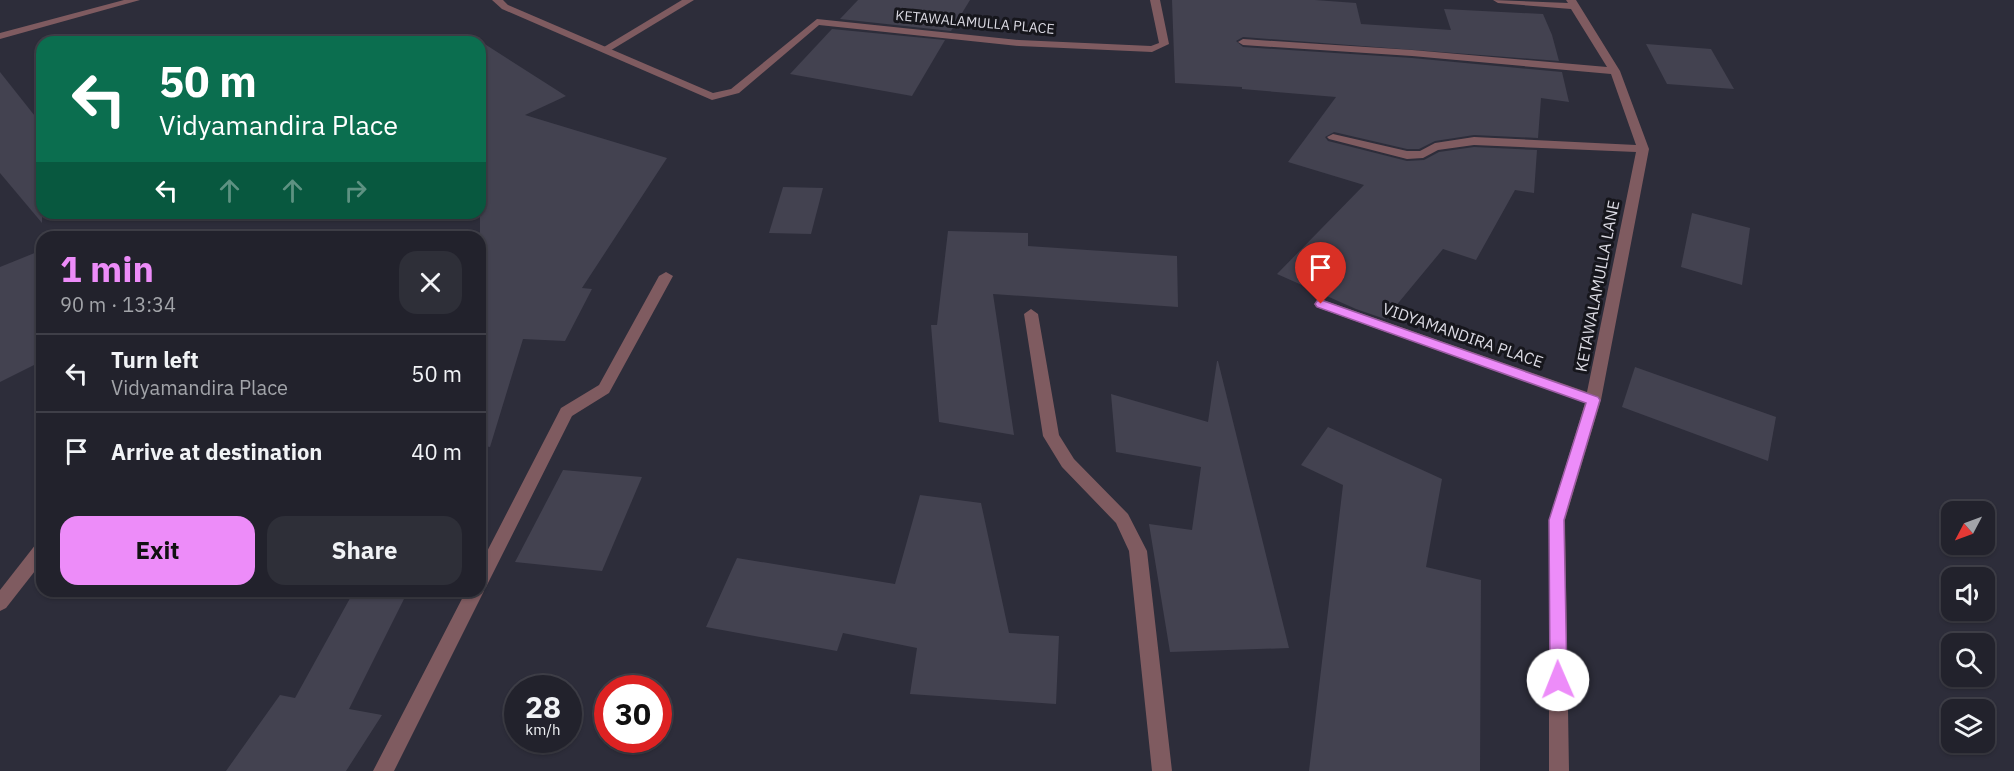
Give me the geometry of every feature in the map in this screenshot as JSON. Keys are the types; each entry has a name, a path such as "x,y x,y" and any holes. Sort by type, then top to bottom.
{"street":[{"path":"0,36 135,0"},
{"name":"KETAWALAMULLA PLACE","path":"497,0 505,7 712,97 735,91 817,22 1019,43 1152,49 1164,44 1155,0"},
{"path":"604,50 689,0"},
{"path":"1333,137 1407,155 1423,154 1435,147 1474,141 1643,149 1615,71 1573,3 1498,0"},
{"path":"1243,42 1412,53 1615,71"},
{"name":"KETAWALAMULLA LANE","path":"1559,771 1557,520 1593,400 1643,149"},
{"path":"486,570 567,412 604,388 666,276"},
{"name":"VIDYAMANDIRA PLACE","path":"1321,304 1593,400"},
{"path":"1031,314 1051,436 1068,463 1122,519 1138,551 1162,771"},
{"path":"0,603 36,557"},
{"path":"383,771 472,597"}],"building":[{"path":"858,0 970,0 951,31 840,19"},
{"path":"1172,0 1315,0 1356,3 1361,24 1451,30 1444,9 1543,14 1559,61 1243,37 1236,41 1243,47 1412,58 1562,72 1569,102 1541,98 1538,138 1474,135 1435,141 1419,149 1407,149 1334,132 1325,137 1328,141 1407,161 1424,160 1439,152 1474,147 1537,150 1534,193 1515,190 1476,260 1443,249 1385,319 1356,309 1277,274 1364,185 1288,162 1336,97 1242,89 1242,87 1175,83"},
{"path":"832,29 945,40 912,96 790,74"},
{"path":"1646,44 1711,49 1734,89 1667,84"},
{"path":"486,45 566,96 525,115 667,158 582,288 592,289 565,341 523,339 490,447 486,446 486,231 480,231 480,219 486,219"},
{"path":"0,72 36,117 36,216 0,173"},
{"path":"783,187 823,188 811,234 769,233"},
{"path":"1692,213 1750,228 1742,285 1681,267"},
{"path":"948,231 1028,233 1028,246 1177,256 1178,307 993,294 1014,435 939,422 931,325 937,325"},
{"path":"36,252 36,364 0,382 0,267"},
{"path":"1217,361 1289,648 1170,652 1149,524 1192,530 1201,467 1116,452 1111,394 1208,422"},
{"path":"1635,367 1776,417 1768,461 1622,407"},
{"path":"1328,427 1442,479 1426,567 1481,580 1480,771 1309,771 1343,485 1301,465"},
{"path":"563,470 642,477 602,571 515,562"},
{"path":"920,495 981,503 1009,633 1059,636 1056,704 910,694 917,648 843,633 837,651 706,627 737,558 895,584"},
{"path":"351,597 405,597 349,709 382,715 346,771 226,771 280,695 295,698"}],"route":[{"path":"1321,304 1593,400 1557,520 1558,680"}]}
